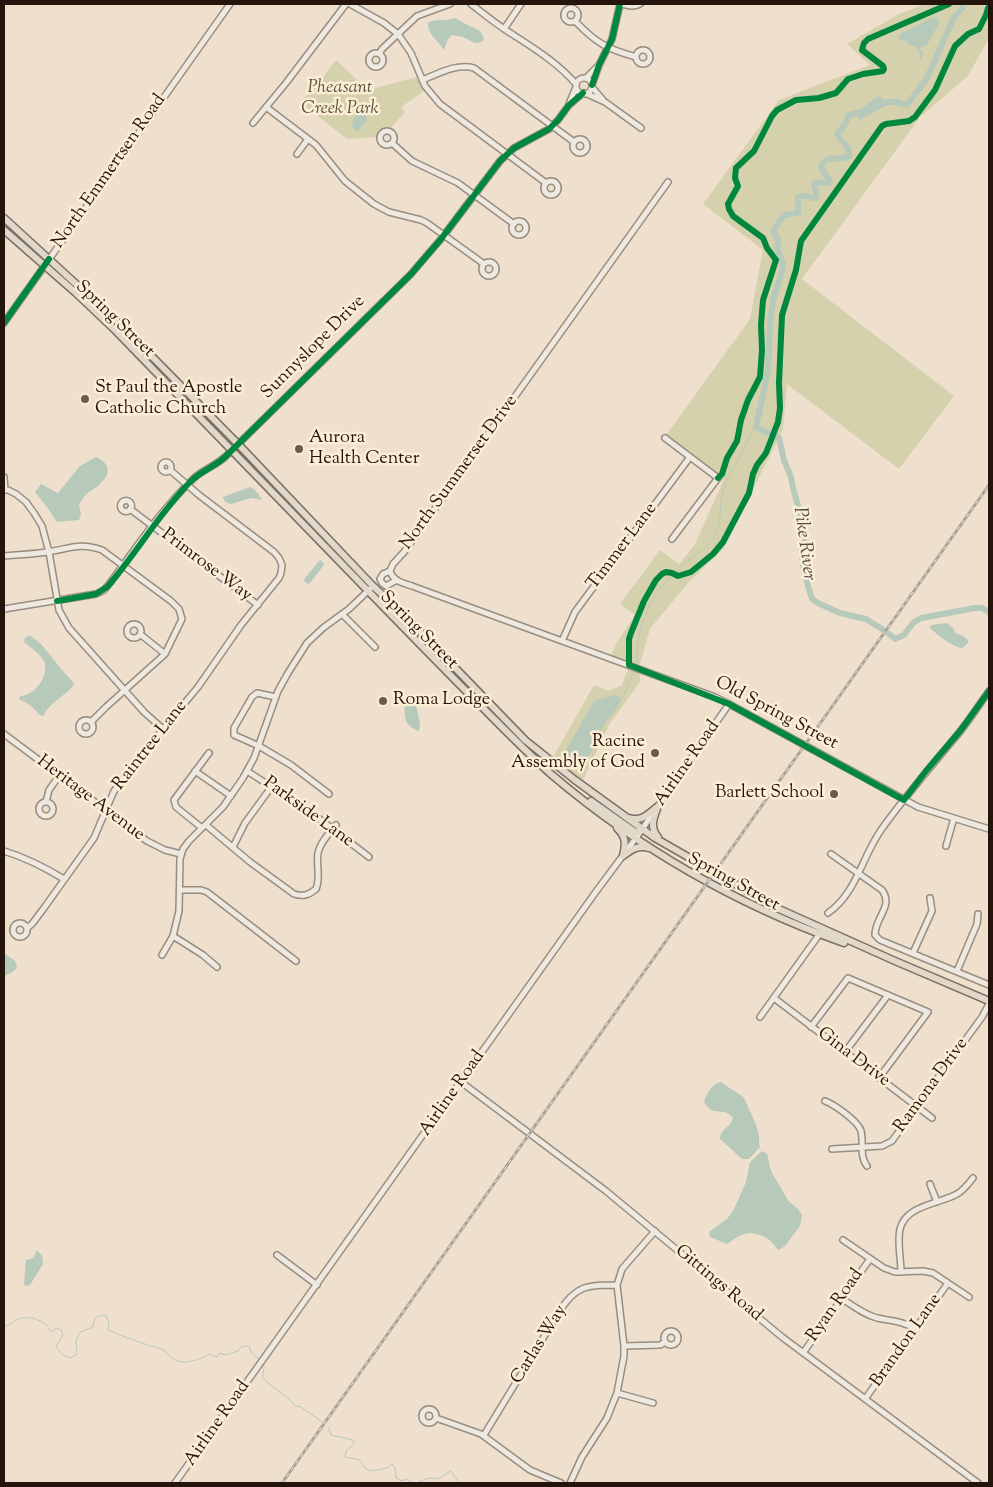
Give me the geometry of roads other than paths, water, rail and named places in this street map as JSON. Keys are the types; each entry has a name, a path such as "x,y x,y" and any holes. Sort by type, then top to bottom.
{"main road":[{"name":"Spring Street","path":"4,218 49,259 232,451 370,588 401,612 524,740 642,829 697,864 821,932"},
{"path":"11,236 16,229"},
{"path":"4,230 44,266 51,266 78,290"},
{"path":"11,236 20,240 41,258 49,259"},
{"name":"Spring Street","path":"78,290 122,326 201,406 510,735 564,784 608,818 656,851 748,903 895,961 989,1003"},
{"path":"144,360 150,355"},
{"path":"194,412 201,406"},
{"path":"564,784 606,810 635,832 639,832 642,829"},
{"path":"622,815 640,820 658,806"},
{"path":"658,806 652,828 655,834 670,847"},
{"path":"608,818 625,839 626,846 623,856"},
{"path":"636,838 644,835 676,855 697,864"},
{"path":"623,856 632,849 640,847 656,851"}],"street":[{"name":"North Emmertsen Road","path":"4,323 230,4"},
{"path":"253,123 346,4"},
{"path":"350,4 389,26 398,34 411,52 422,80 440,104 546,183"},
{"path":"379,54 418,16 450,4"},
{"path":"470,4 561,68 576,85 579,92 605,102 641,128"},
{"path":"504,29 521,4"},
{"path":"553,126 569,105 590,90 598,66 608,48 615,28 620,4 634,6 640,4"},
{"path":"575,21 592,38 608,48 636,57"},
{"path":"569,105 578,80 584,78 598,66"},
{"path":"422,80 458,67 474,68 574,142"},
{"path":"561,68 590,81 605,102"},
{"path":"266,107 316,145 345,181 374,204 389,212 422,221 484,264"},
{"name":"Sunnyslope Drive","path":"57,601 100,592 110,584 153,526 187,485 196,476 216,464 232,451 411,274 507,154 553,126"},
{"path":"297,154 308,139"},
{"path":"392,143 412,161 451,179 514,224"},
{"name":"North Summerset Drive","path":"397,580 386,586 380,579 383,574 390,571 393,564 404,552 668,182"},
{"path":"665,438 718,478 672,539"},
{"name":"Timmer Lane","path":"562,641 574,612 690,457"},
{"path":"170,470 187,485"},
{"path":"4,477 4,490 16,494 26,502 42,526 49,552 59,610 69,628 144,712 163,729"},
{"name":"Raintree Lane","path":"27,928 32,924 94,838 114,791 198,686 239,628 279,578 282,568 279,558 274,552 187,485"},
{"name":"Primrose Way","path":"130,509 258,605"},
{"path":"4,556 91,546 102,550 124,565 179,609 181,623 165,654 124,690 92,722"},
{"path":"390,571 397,580"},
{"name":"Old Spring Street","path":"397,580 729,704 918,807 989,829"},
{"path":"162,955 173,936 179,911 182,849 231,796 247,771 259,746 285,677 308,643 323,628 343,615 370,588"},
{"path":"4,609 57,601"},
{"path":"343,615 375,647"},
{"path":"140,634 165,654"},
{"path":"828,913 836,908 847,893 875,839 989,691"},
{"path":"276,697 257,693 252,697 234,730 234,735 259,746 291,765 330,794"},
{"name":"Airline Road","path":"175,1483 636,838 729,704"},
{"name":"Heritage Avenue","path":"4,734 147,841 165,850 182,854"},
{"path":"208,753 174,800 176,807 233,847 294,894 306,896 313,892 318,884 318,852 334,827"},
{"path":"195,771 231,796"},
{"name":"Parkside Lane","path":"247,771 334,827 368,857"},
{"path":"46,802 49,790 59,776"},
{"path":"233,847 245,823 272,786"},
{"path":"946,846 954,818"},
{"path":"4,850 40,864 64,879"},
{"path":"831,854 882,890 886,895 887,901 875,929 875,935 880,940 989,985"},
{"path":"181,890 201,890 207,892 296,961"},
{"path":"913,953 932,910 930,898"},
{"path":"957,971 977,924 978,914"},
{"path":"760,1017 821,932"},
{"path":"173,936 203,955 217,967"},
{"path":"811,1027 848,978 928,1012 879,1078"},
{"path":"845,1052 888,995"},
{"name":"Gina Drive","path":"774,998 932,1118"},
{"name":"Ramona Drive","path":"832,1149 882,1146 889,1143 982,1017 989,1003"},
{"name":"Gittings Road","path":"461,1082 606,1190 782,1337 978,1483"},
{"path":"825,1101 859,1126 863,1161 868,1166"},
{"path":"901,1272 900,1235 902,1223 912,1212 958,1194 973,1178"},
{"path":"930,1184 937,1202"},
{"path":"570,1483 582,1456 608,1418 617,1394 624,1356 617,1285 622,1269 655,1231"},
{"path":"843,1240 884,1268 901,1272 928,1272 938,1276 969,1298"},
{"path":"277,1255 317,1285"},
{"name":"Ryan Road","path":"803,1353 870,1258"},
{"name":"Brandon Lane","path":"865,1400 948,1283"},
{"name":"Carlas Way","path":"484,1435 559,1312 573,1294 591,1285 617,1285"},
{"path":"842,1298 868,1314 882,1319 905,1323 916,1329"},
{"path":"624,1346 660,1345 665,1342"},
{"path":"617,1394 653,1402"},
{"path":"436,1418 484,1435 530,1470 560,1483"}],"waterway":[{"name":"Pike River","path":"880,105 888,102 907,105 927,78 953,19 962,8"},
{"name":"Pike River","path":"861,112 849,115 844,126 837,134 847,147 849,156 826,160 821,167 830,181 829,183 815,183 817,196 815,198 798,197 798,213 784,215 773,231 779,241 777,248 783,263 773,301 768,371 756,427 779,438 806,534 801,549 804,572 812,599 840,613 866,619 882,629"},
{"path":"637,663 639,635 648,608 673,574 713,540 719,525 724,487 756,427"},
{"name":"Pike River","path":"889,634 895,639 904,635 913,623 921,618 975,608 982,608 989,612"},
{"path":"622,698 634,672"},
{"path":"4,1327 18,1319 27,1318 41,1321 50,1331 56,1328 61,1330 63,1335 56,1346 62,1354 70,1358 77,1354 76,1340 80,1332 93,1327 98,1316 106,1315 109,1323 108,1330 161,1349 180,1362 193,1361 209,1354 217,1357 220,1353 226,1355 238,1351 241,1347 249,1346 251,1352 259,1359"},
{"path":"4,1342 4,1348"},
{"path":"264,1366 263,1378 268,1383 295,1406 301,1407 322,1422"},
{"path":"328,1427 331,1435 353,1440 354,1444 346,1451 345,1457 360,1460 365,1468 370,1471 388,1468 392,1464 395,1467 396,1478 402,1481 406,1479 413,1483"},
{"path":"417,1483 432,1478 438,1479 451,1471 460,1483"}],"railway":[{"path":"282,1483 989,485"}],"place":[{"name":"St Paul the Apostle Catholic Church","path":"85,399"},
{"name":"Aurora Health Center","path":"299,449"},
{"name":"Roma Lodge","path":"383,701"},
{"name":"Racine Assembly of God","path":"655,753"},
{"name":"Barlett School","path":"834,794"}],"park label":[{"name":"Pheasant Creek Park","path":"340,99"}]}
